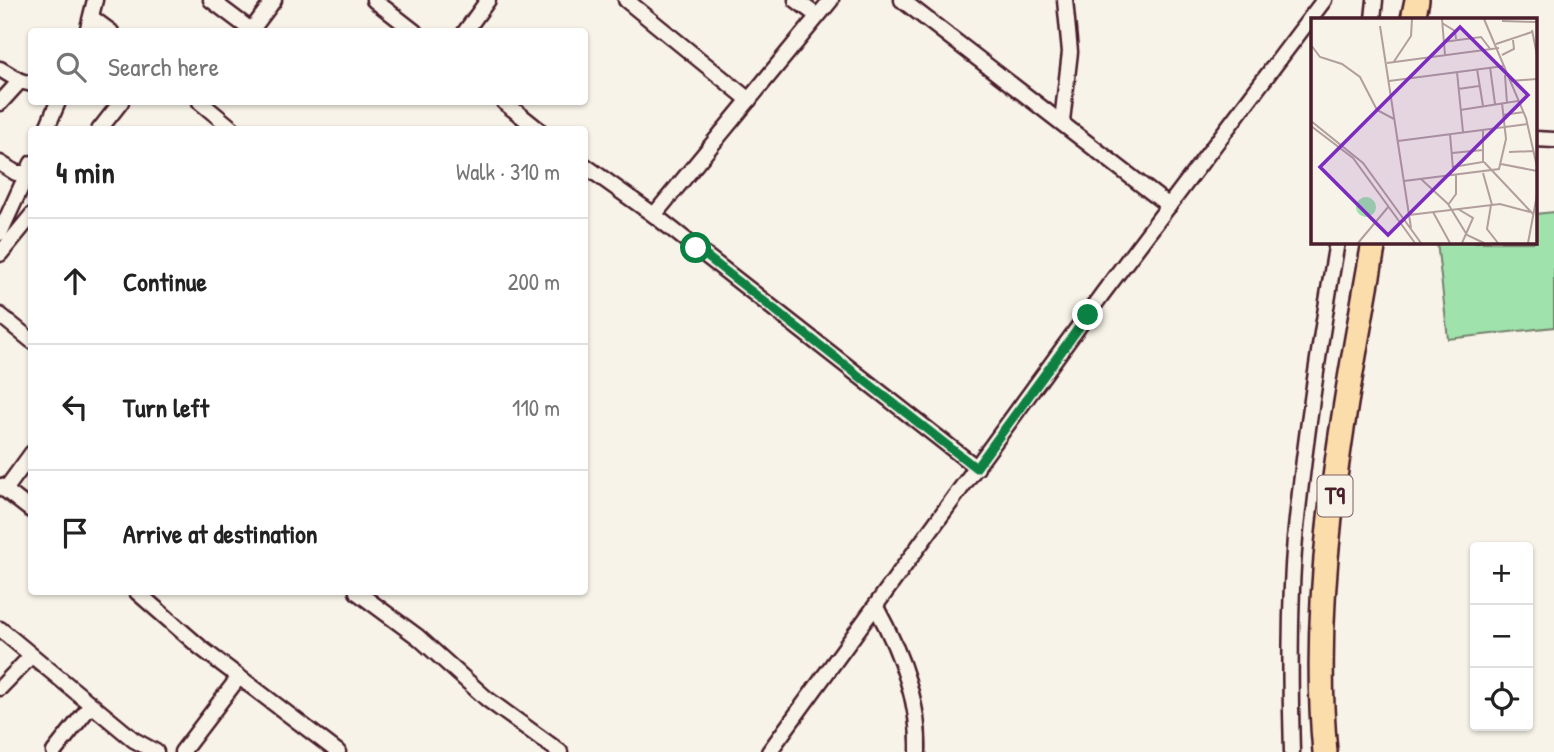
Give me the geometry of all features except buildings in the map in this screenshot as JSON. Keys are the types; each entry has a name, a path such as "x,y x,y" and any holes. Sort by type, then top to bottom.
{"highway":[{"path":"1413,18 1417,0"},
{"name":"T9","path":"1325,752 1322,624 1325,572 1348,390 1374,243"}],"street":[{"path":"89,25 95,0"},
{"path":"211,0 246,28"},
{"path":"252,28 274,0"},
{"path":"374,0 410,28"},
{"path":"468,28 488,0"},
{"path":"626,0 749,100"},
{"path":"796,0 816,15"},
{"path":"654,215 831,0"},
{"path":"902,0 985,67 1062,121 1169,206"},
{"path":"1062,121 1070,52 1065,0"},
{"path":"769,752 1169,206 1324,0"},
{"path":"1373,18 1376,0"},
{"path":"0,69 26,83 0,103"},
{"path":"48,126 57,105"},
{"path":"102,126 119,105"},
{"path":"206,105 230,126"},
{"path":"508,105 534,126"},
{"path":"1536,139 1554,140"},
{"path":"0,163 16,173 28,168"},
{"path":"588,168 654,215 976,468"},
{"path":"0,233 28,170"},
{"path":"0,254 28,220"},
{"path":"1292,752 1290,663 1295,540 1315,373 1337,243"},
{"path":"0,315 28,338"},
{"path":"28,458 2,488 28,508"},
{"path":"140,595 239,677 338,752"},
{"path":"361,595 418,637 487,699 560,752"},
{"path":"876,607 901,661 916,713 918,752"},
{"path":"0,629 134,740 156,752"},
{"path":"0,688 31,656"},
{"path":"182,752 239,677"},
{"path":"54,752 91,705"}],"green space":[{"path":"1554,212 1554,327 1448,339 1437,243 1536,243 1536,214"}],"route":[{"path":"696,248 976,468 1088,315"}]}
